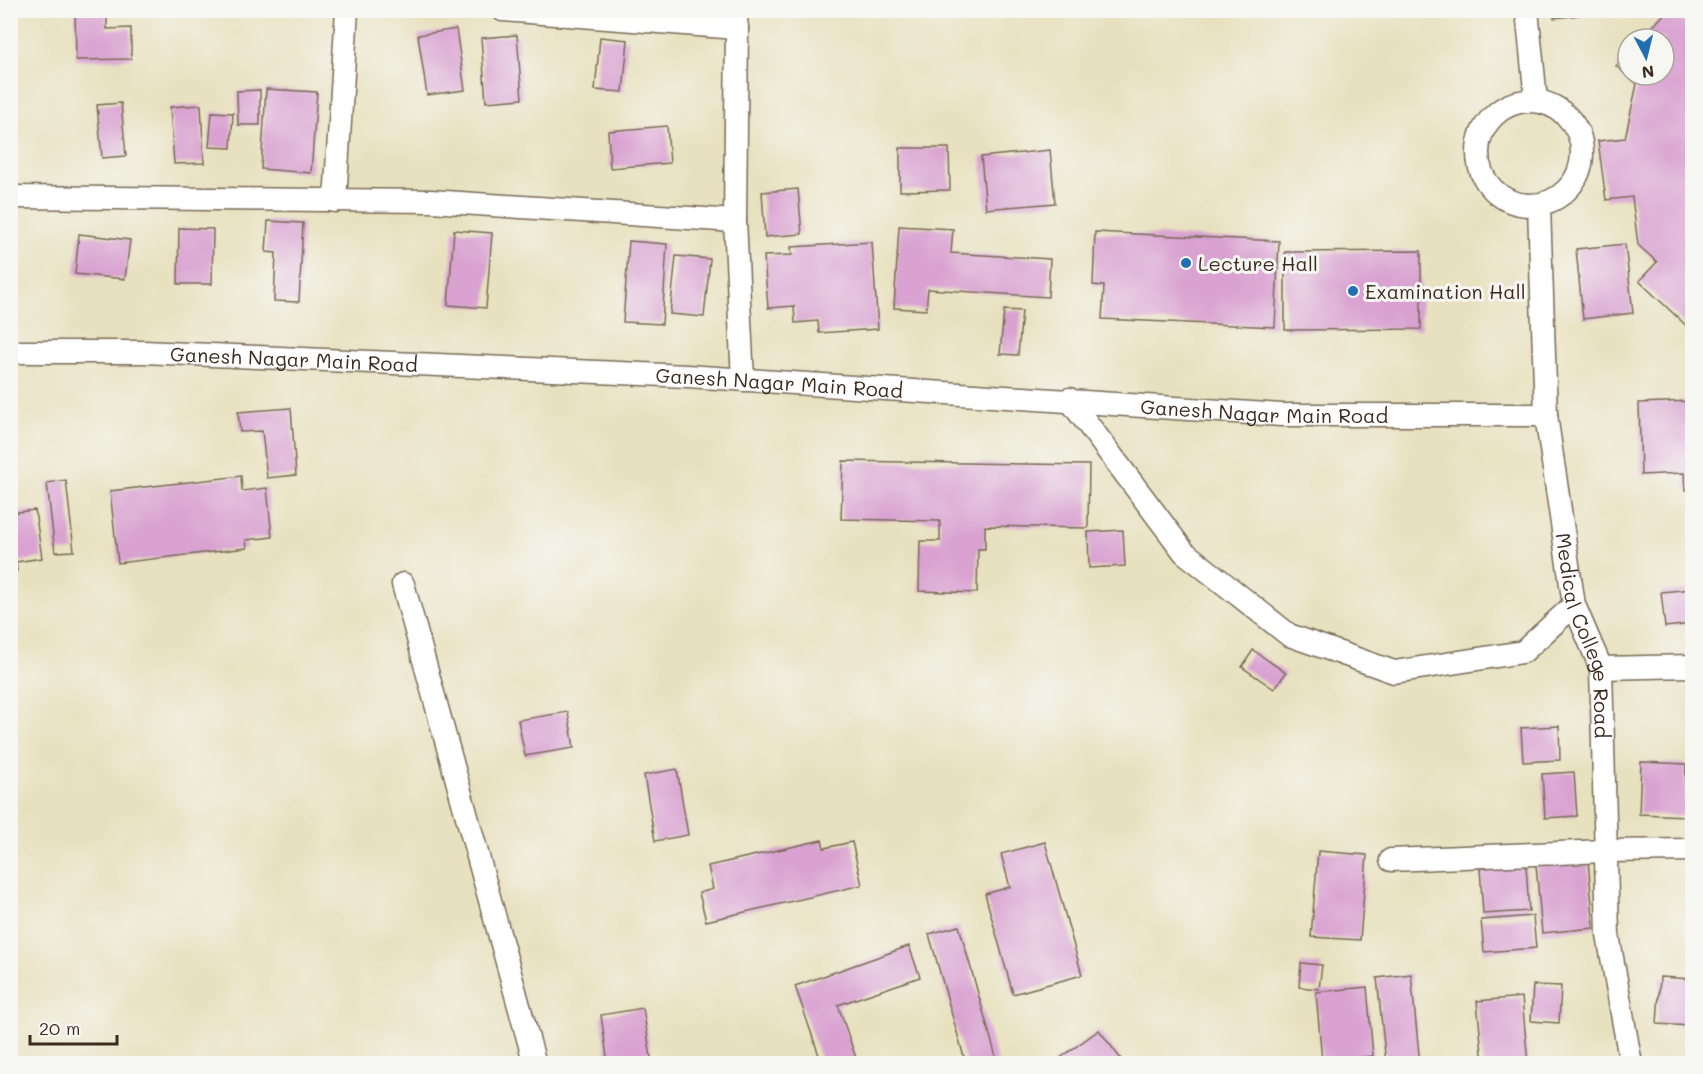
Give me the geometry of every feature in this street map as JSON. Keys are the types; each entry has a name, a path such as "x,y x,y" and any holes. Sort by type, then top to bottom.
{"street":[{"path":"335,201 347,10"},
{"path":"503,10 736,19 735,221 743,380"},
{"path":"1527,10 1536,100"},
{"path":"1536,100 1552,105 1574,124 1583,153 1575,181 1565,192 1539,206 1508,201 1496,193 1485,182 1479,168 1477,153 1485,125 1495,114 1508,105 1536,100"},
{"path":"10,197 431,201 735,221"},
{"name":"Medical College Road","path":"1539,206 1545,415 1574,605 1601,668 1608,935 1631,1064"},
{"name":"Ganesh Nagar Main Road","path":"10,352 143,352 743,380 1069,399 1281,415 1545,415"},
{"path":"1069,399 1184,552 1289,635 1394,672 1523,652 1574,605"},
{"path":"403,584 535,1064"},
{"path":"1601,668 1692,666"},
{"path":"1391,860 1605,850 1692,850"}],"building":[{"path":"75,10 107,10 107,29 131,28 131,59 76,60"},
{"path":"1553,10 1578,10 1579,15 1554,18"},
{"path":"1668,10 1692,12 1692,331 1639,281 1657,262 1638,245 1632,197 1606,200 1598,141 1625,138 1636,87 1676,87 1676,27 1652,27"},
{"path":"456,29 465,90 427,95 418,35"},
{"path":"517,35 522,99 486,102 481,38"},
{"path":"600,37 628,40 623,92 595,90"},
{"path":"266,89 317,92 311,173 261,169"},
{"path":"260,90 260,125 238,125 237,91"},
{"path":"121,103 126,156 102,158 97,105"},
{"path":"201,105 204,163 174,164 170,107"},
{"path":"212,112 233,113 231,148 209,147"},
{"path":"667,126 670,163 610,168 608,131"},
{"path":"900,148 949,148 950,190 900,191"},
{"path":"1050,150 1055,203 986,209 981,157"},
{"path":"798,189 802,234 765,237 762,192"},
{"path":"268,221 303,223 299,302 274,301 276,253 266,252"},
{"path":"899,226 953,229 951,253 1050,259 1048,297 928,289 926,310 894,308"},
{"path":"179,228 213,229 212,284 178,284"},
{"path":"454,230 492,233 486,308 448,305"},
{"name":"Lecture Hall","path":"1095,232 1279,241 1275,327 1102,319 1104,286 1093,285"},
{"path":"79,234 130,240 125,279 75,274"},
{"path":"629,241 667,244 662,324 623,322"},
{"path":"872,242 878,329 819,333 818,321 795,323 794,306 768,308 764,256 792,255 791,247"},
{"path":"1625,244 1633,313 1583,319 1576,249"},
{"name":"Examination Hall","path":"1421,251 1421,329 1285,330 1285,252"},
{"path":"676,256 710,259 704,317 670,314"},
{"path":"1004,310 1022,311 1018,355 1000,354"},
{"path":"1692,401 1692,489 1685,490 1684,473 1641,475 1639,403"},
{"path":"291,408 296,475 267,478 262,431 240,432 238,412"},
{"path":"843,461 1089,465 1088,528 985,526 985,549 978,549 977,593 919,591 920,541 940,541 940,521 841,519"},
{"path":"241,476 242,491 267,488 272,537 246,540 247,548 118,563 110,491"},
{"path":"66,480 74,551 55,552 47,483"},
{"path":"35,510 42,558 16,562 17,571 10,572 10,513"},
{"path":"1123,530 1125,566 1089,568 1088,532"},
{"path":"1692,589 1692,624 1665,627 1661,592"},
{"path":"1253,650 1286,673 1274,689 1242,667"},
{"path":"568,712 574,748 525,756 518,720"},
{"path":"1559,726 1560,760 1523,762 1521,728"},
{"path":"1641,762 1686,764 1685,816 1639,814"},
{"path":"677,769 688,835 655,841 644,775"},
{"path":"1574,772 1577,816 1545,818 1542,774"},
{"path":"822,840 824,848 852,842 862,885 706,921 699,893 713,889 708,866"},
{"path":"1045,842 1082,975 1013,994 985,894 1010,887 1001,854"},
{"path":"1318,851 1367,855 1360,940 1311,937"},
{"path":"1588,860 1594,928 1542,933 1536,865"},
{"path":"1526,865 1529,911 1483,914 1480,868"},
{"path":"1533,916 1536,948 1484,952 1481,920"},
{"path":"959,926 998,1064 966,1064 929,934"},
{"path":"909,946 920,977 838,1005 858,1064 822,1064 795,986"},
{"path":"1301,963 1322,965 1319,989 1299,987"},
{"path":"1411,974 1420,1064 1386,1064 1377,978"},
{"path":"1660,977 1692,979 1692,1026 1657,1024"},
{"path":"1533,985 1561,986 1559,1023 1531,1021"},
{"path":"1367,987 1373,1056 1322,1061 1316,992"},
{"path":"1522,997 1528,1064 1483,1064 1477,1001"},
{"path":"643,1008 652,1064 608,1064 601,1015"},
{"path":"1099,1030 1121,1059 1114,1064 1052,1064"}],"place":[{"name":"Lecture Hall","path":"1186,263"},
{"name":"Examination Hall","path":"1353,291"}]}
